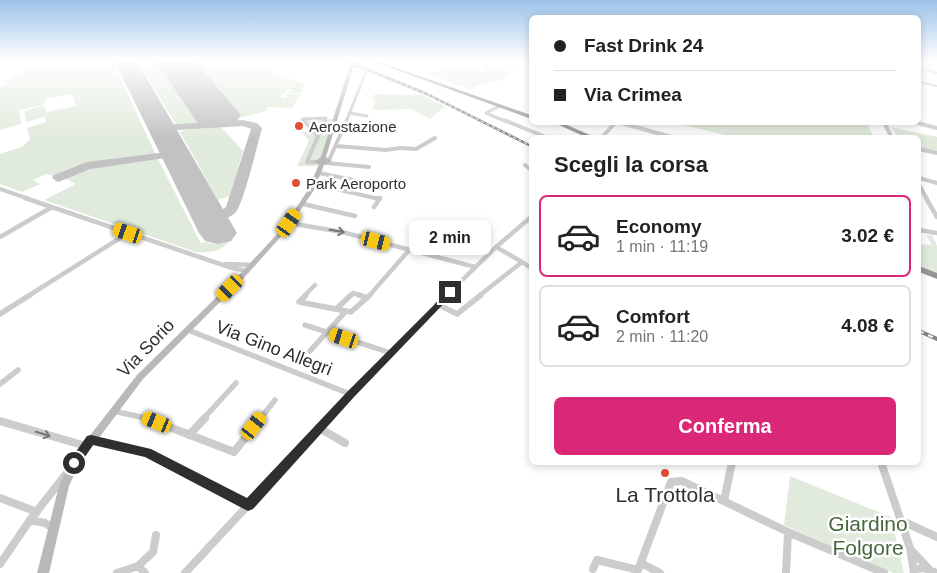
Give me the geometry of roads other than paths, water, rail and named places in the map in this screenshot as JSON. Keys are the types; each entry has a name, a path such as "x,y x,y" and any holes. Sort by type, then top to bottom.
{"highway":[{"path":"446,87 529,115"},
{"path":"451,87 529,115"},
{"path":"553,125 578,135"},
{"path":"562,125 586,135"},
{"path":"921,270 937,276"},
{"path":"921,275 937,281"}],"main road":[{"path":"323,161 346,87"},
{"name":"Via Sorio","path":"43,573 64,486 74,463 140,377 253,265 289,223 303,204 314,184 323,161"}],"street":[{"name":"Via Sorio","path":"323,161 335,148 360,87"},
{"path":"500,106 486,113 541,135"},
{"path":"348,115 365,116"},
{"path":"304,167 307,162 326,118 302,119 318,136"},
{"path":"921,124 937,128"},
{"path":"604,135 614,125"},
{"path":"628,125 664,135"},
{"path":"326,149 416,149 435,138"},
{"path":"921,150 937,154"},
{"path":"307,162 323,161 370,167"},
{"path":"525,165 529,168"},
{"path":"319,173 387,188"},
{"path":"921,178 937,182"},
{"path":"314,184 380,198 374,207"},
{"path":"0,189 225,264 232,268 247,271"},
{"path":"921,189 937,217"},
{"path":"921,196 925,197"},
{"path":"303,204 355,216"},
{"path":"931,206 937,208"},
{"path":"0,237 52,207"},
{"path":"185,573 350,394 437,304 529,219"},
{"path":"289,223 342,232 475,267"},
{"path":"921,230 937,233"},
{"path":"0,314 128,233"},
{"path":"496,248 529,267"},
{"path":"315,285 299,302 351,312 367,298 410,250"},
{"path":"225,264 238,262 253,265"},
{"path":"437,304 457,314 522,262"},
{"path":"336,309 353,293 367,298"},
{"path":"310,351 346,311"},
{"path":"305,325 391,353"},
{"name":"Via Gino Allegri","path":"188,330 350,394"},
{"path":"0,384 18,370"},
{"path":"189,435 236,383"},
{"path":"113,410 147,418 234,452 275,400"},
{"path":"0,421 88,443 147,453 248,505"},
{"path":"319,428 345,443"},
{"path":"0,564 30,520 74,463"},
{"path":"724,501 731,465"},
{"path":"882,465 910,548 914,572 920,568 932,571"},
{"path":"593,569 597,560 638,570 671,482 682,481 788,532 884,573"},
{"path":"0,498 36,512"},
{"path":"30,520 45,523 54,528"},
{"path":"900,520 937,536"},
{"path":"786,573 788,532"},
{"path":"117,573 138,566 153,552 156,535"},
{"path":"910,548 932,571"},
{"path":"641,563 660,573"},
{"path":"138,566 145,573"}],"railway":[{"path":"409,87 529,145"},
{"path":"921,332 937,339"}],"place":[{"name":"Aerostazione","path":"299,126"},
{"name":"Park Aeroporto","path":"296,183"},
{"name":"La Trottola","path":"665,473"}],"park label":[{"name":"Giardino Folgore","path":"868,535"}]}
